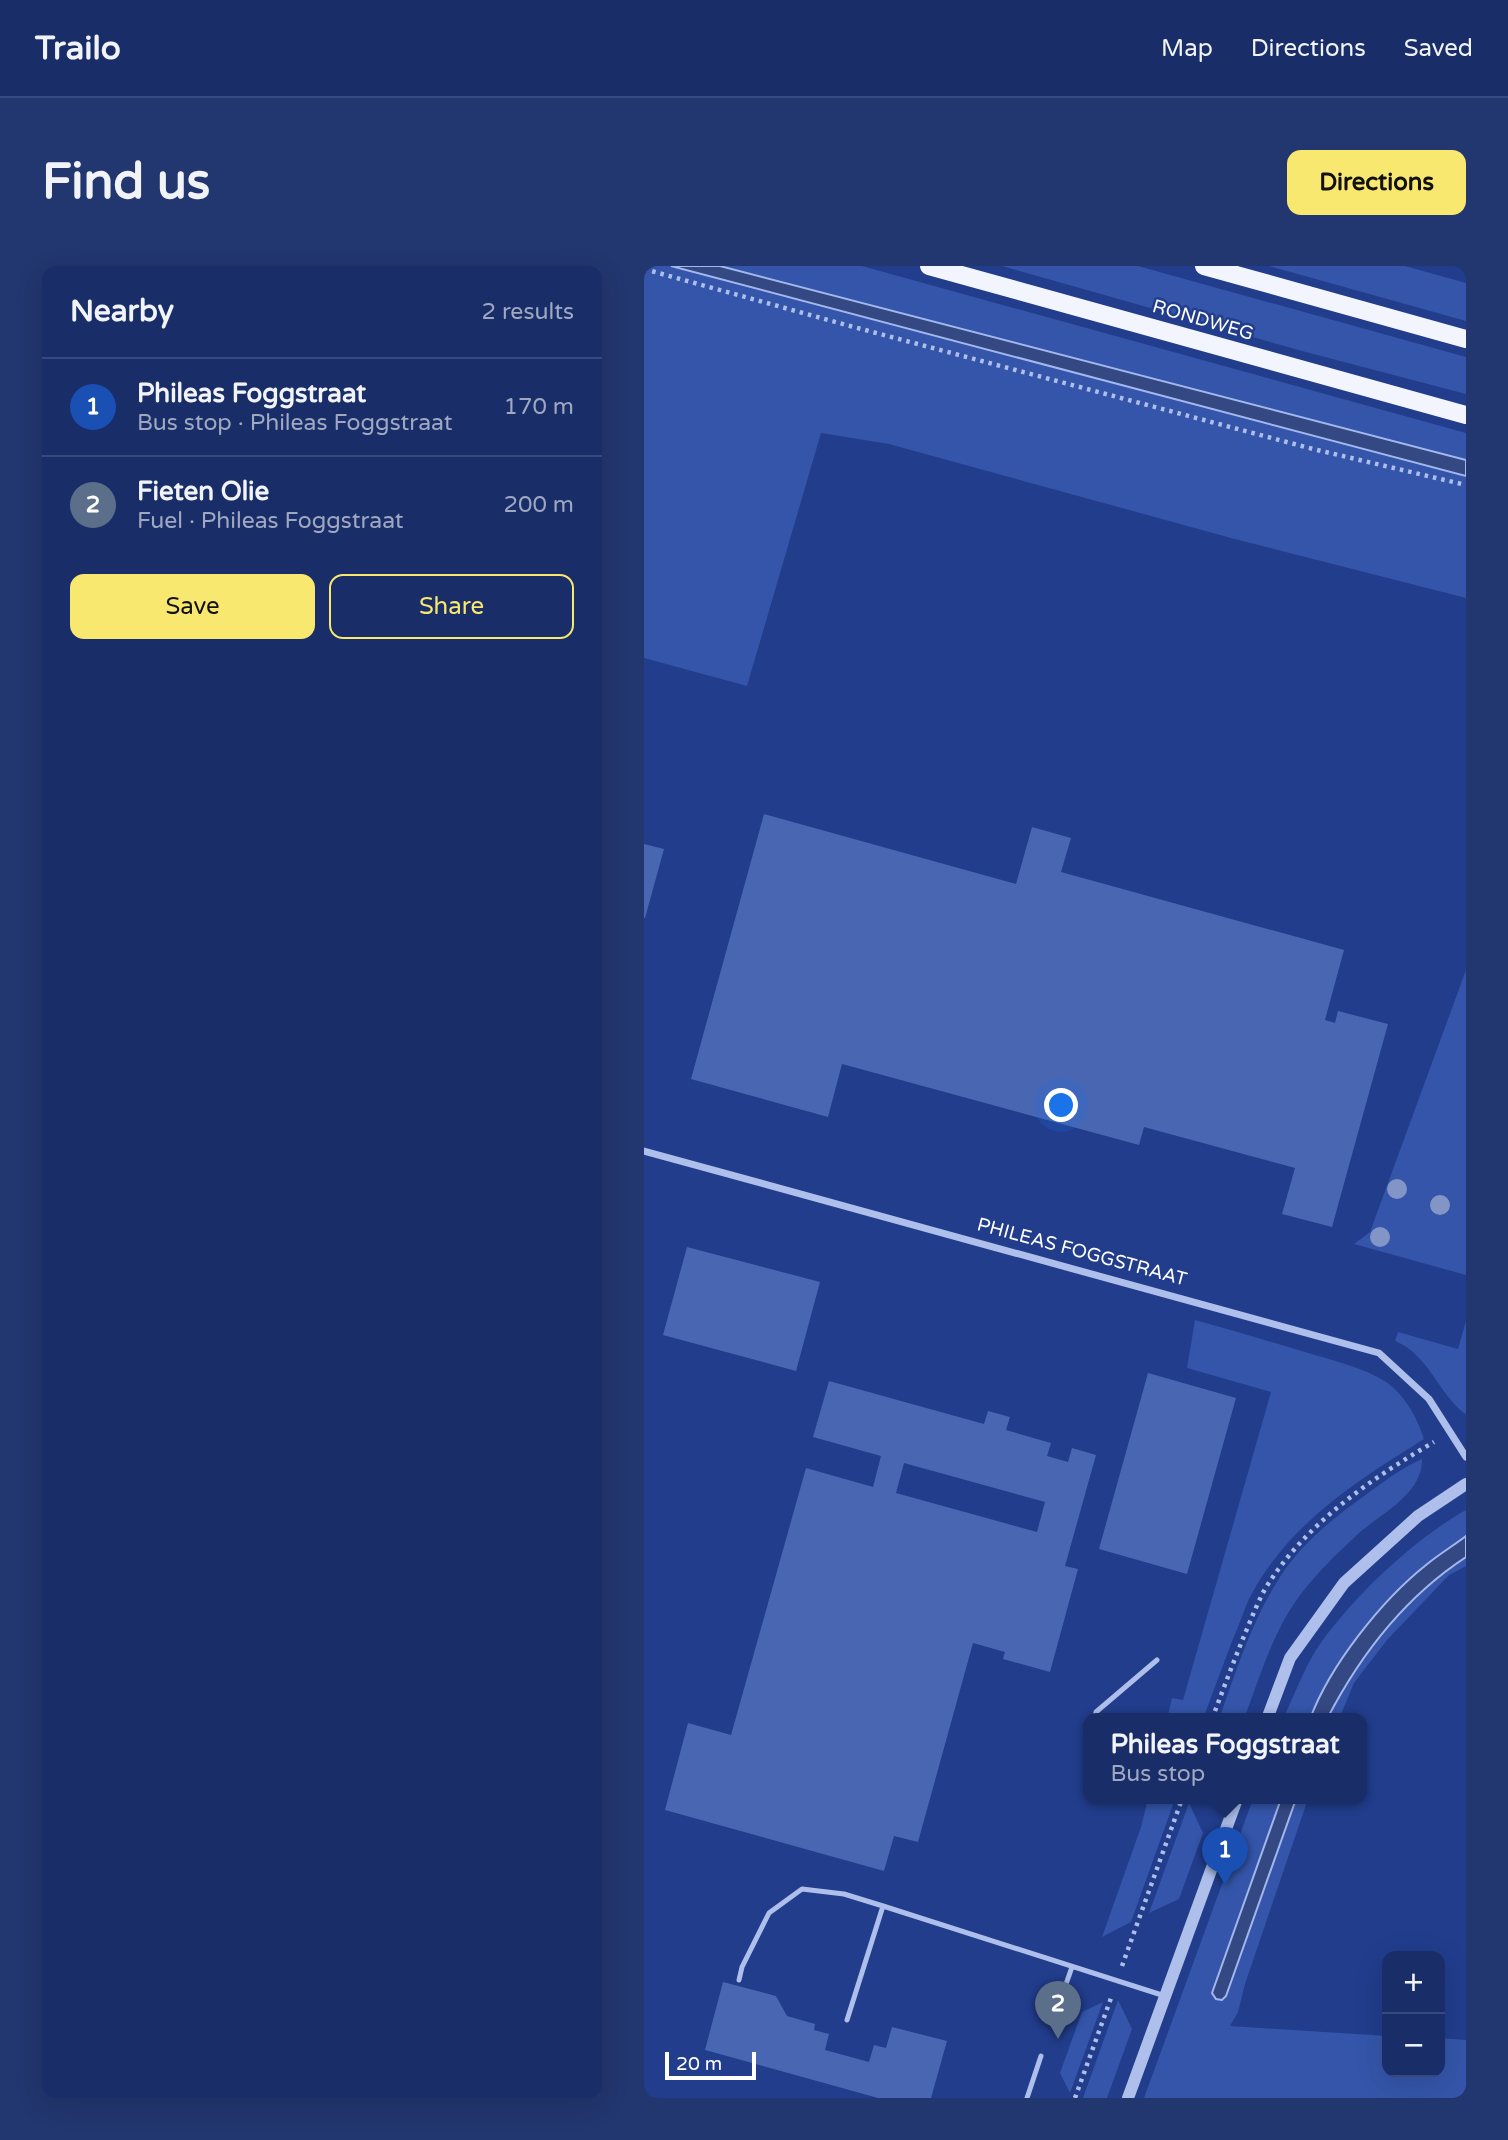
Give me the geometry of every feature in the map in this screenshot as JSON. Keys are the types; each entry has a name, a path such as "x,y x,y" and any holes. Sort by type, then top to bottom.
{"main road":[{"name":"RONDWEG","path":"929,266 1466,415"},
{"path":"1204,266 1466,339"}],"street":[{"name":"PHILEAS FOGGSTRAAT","path":"644,1151 1379,1353 1429,1399 1466,1457"},
{"path":"1269,1713 1290,1658 1344,1583 1418,1516 1466,1484"},
{"path":"1128,2098 1235,1804"}],"lane":[{"path":"1096,1713 1157,1660"},
{"path":"738,1980 769,1913 802,1889 844,1894 1165,1996"},
{"path":"847,2020 883,1906"},
{"path":"1059,2004 1072,1967"},
{"path":"1027,2098 1041,2056"},
{"path":"644,2096 649,2098"}],"path":[{"path":"644,269 1313,449 1466,485"},
{"path":"1214,1713 1263,1592 1284,1560 1342,1503 1451,1432"},
{"path":"1075,2098 1180,1804"}],"shaded area":[{"path":"644,266 671,266 1466,476 1466,598 1231,538 889,444 821,433 747,686 644,658"},
{"path":"671,266 720,266 1466,460 1466,476"},
{"path":"720,266 862,266 1466,433 1466,460"},
{"path":"1002,266 1138,266 1466,357 1466,394 1302,351"},
{"path":"1269,266 1405,266 1466,283 1466,321"},
{"path":"1466,970 1466,1275 1354,1244 1370,1232"},
{"path":"1195,1320 1342,1363 1378,1377 1393,1387 1414,1415 1424,1439 1348,1489 1303,1527 1265,1572 1249,1599 1205,1713 1168,1713 1172,1698 1183,1700 1271,1392 1187,1368"},
{"path":"1466,1321 1465,1414 1447,1396 1425,1364 1395,1341 1398,1332 1458,1349"},
{"path":"1422,1459 1416,1483 1408,1493 1347,1544 1316,1576 1289,1611 1271,1647 1246,1713 1221,1713 1253,1628 1270,1593 1288,1565 1307,1543 1340,1514"},
{"path":"1466,1510 1466,1536 1431,1561 1391,1597 1359,1635 1313,1713 1286,1713 1316,1650 1346,1611 1404,1554"},
{"path":"1466,1536 1466,1557 1423,1590 1386,1629 1354,1672 1330,1713 1313,1713 1330,1677 1359,1635 1392,1596 1431,1561"},
{"path":"1466,1557 1466,1566 1449,1575 1387,1640 1354,1683 1342,1713 1330,1713 1354,1672 1386,1629 1423,1590"},
{"path":"1147,1804 1173,1804 1131,1922 1102,1937"},
{"path":"1189,1804 1203,1833 1179,1899 1149,1913"},
{"path":"1251,1804 1279,1804 1212,1993 1226,1992 1294,1804 1306,1804 1238,2012 1230,2026 1382,2036 1382,2077 1445,2077 1445,2038 1466,2040 1466,2098 1144,2098"},
{"path":"1279,1804 1294,1804 1226,1996 1222,2000 1216,1999 1212,1993"},
{"path":"1118,2000 1132,2029 1107,2098 1083,2098"},
{"path":"1103,2002 1070,2093 1060,2073 1082,2012"}],"building":[{"path":"764,814 1016,884 1032,827 1071,838 1061,872 1344,950 1325,1020 1335,1023 1338,1011 1388,1024 1332,1227 1282,1214 1295,1168 1144,1127 1139,1145 842,1064 828,1117 691,1079"},
{"path":"644,844 664,849 645,918 644,918"},
{"path":"687,1247 820,1282 796,1371 663,1335"},
{"path":"1148,1373 1236,1398 1187,1574 1099,1549"},
{"path":"829,1381 984,1424 988,1411 1010,1417 1006,1430 1051,1443 1047,1456 1068,1462 1072,1448 1096,1455 1065,1566 1078,1569 1050,1672 1003,1659 1005,1652 973,1643 918,1842 894,1836 884,1871 665,1810 688,1723 731,1735 806,1468 873,1487 881,1456 813,1437","holes":["904,1463 1045,1502 1037,1532 896,1493"]},
{"path":"723,1982 776,1996 787,2016 815,2024 814,2030 829,2034 825,2050 869,2062 874,2045 886,2048 892,2027 947,2041 931,2098 878,2098 705,2050"}],"place":[{"name":"Phileas Foggstraat","path":"1225,1885"},
{"name":"Fieten Olie","path":"1058,2039"}]}
